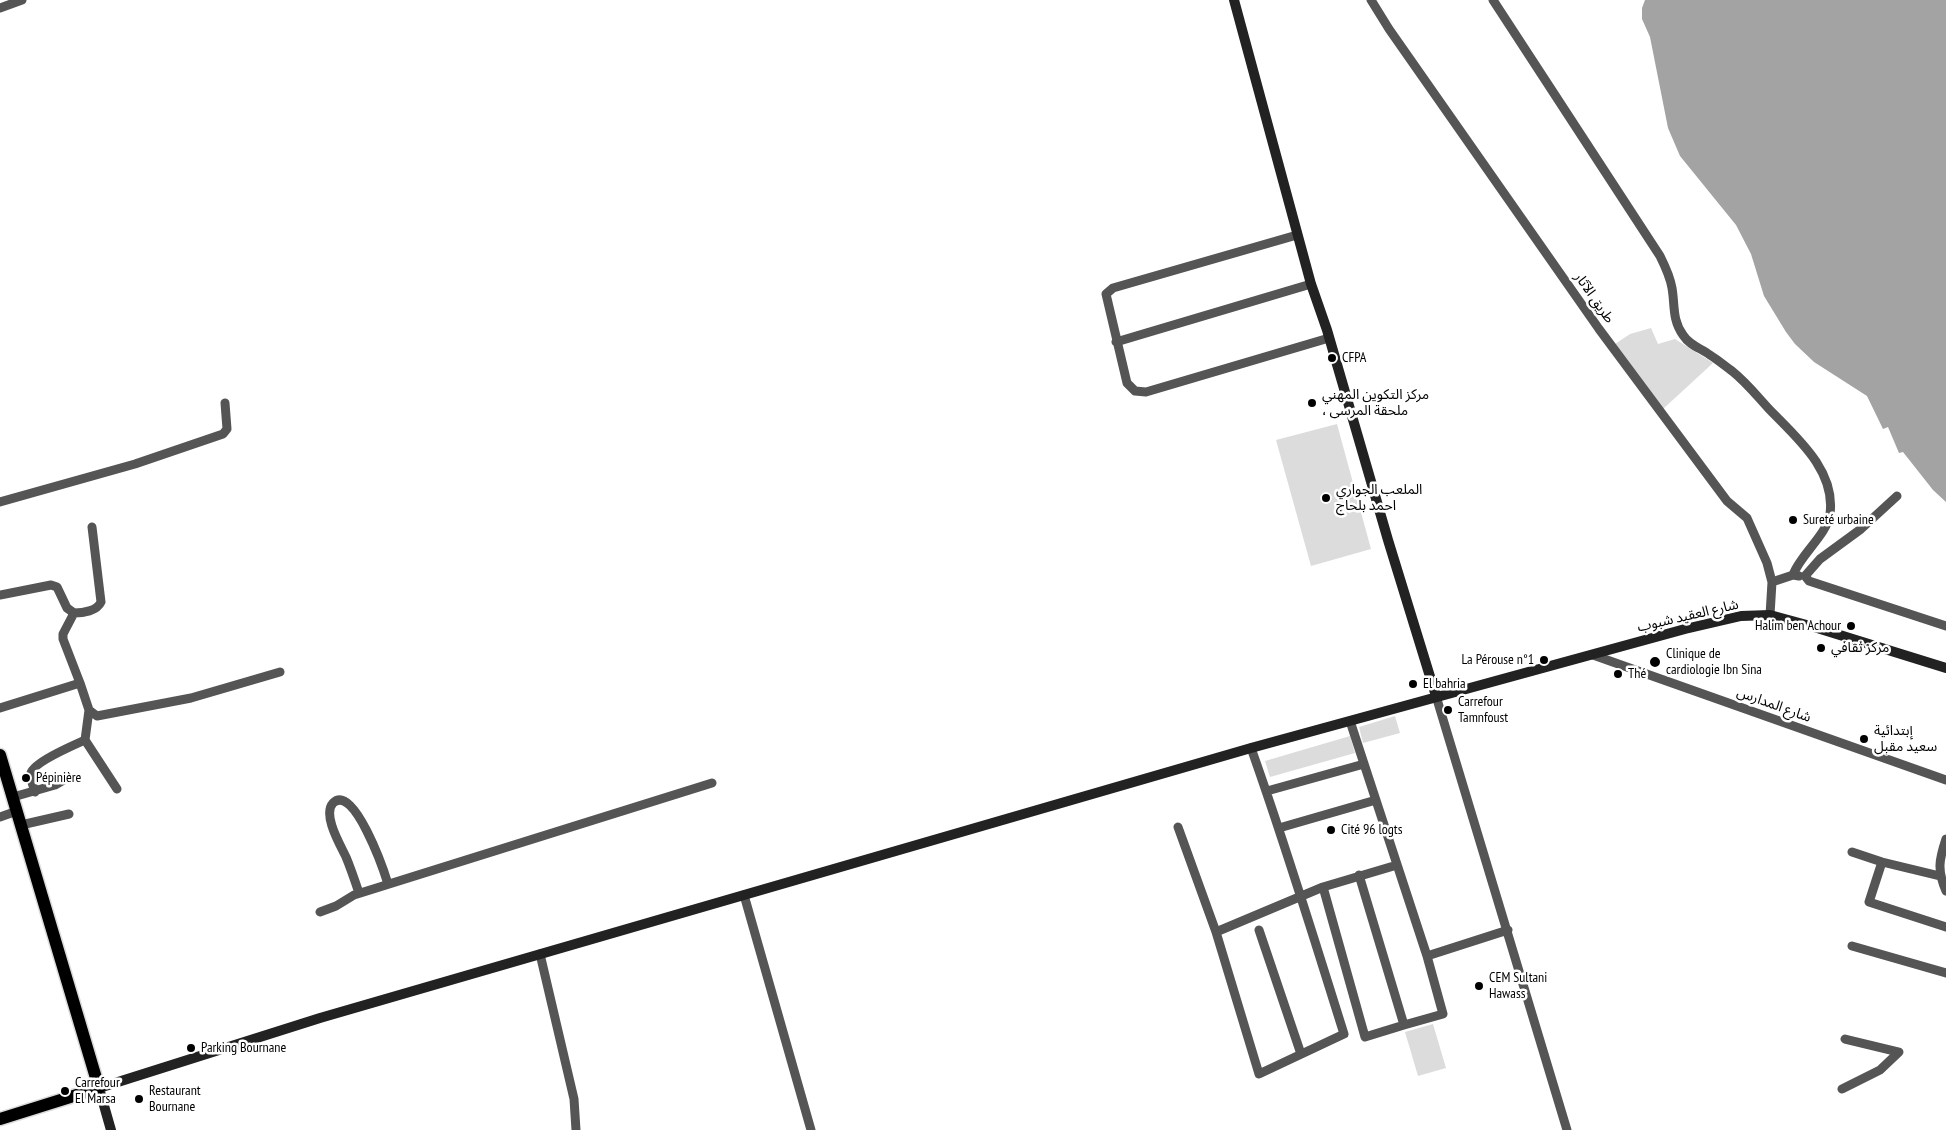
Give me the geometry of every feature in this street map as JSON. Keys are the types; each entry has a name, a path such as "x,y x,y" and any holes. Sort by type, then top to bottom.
{"main road":[{"path":"1234,0 1311,284 1329,338 1436,696"},
{"name":"شارع العقيد شبوب","path":"99,1088 320,1018 1251,748 1436,696 1685,629 1741,616 1770,616 1814,627 1946,668"},
{"path":"0,755 111,1130"},
{"path":"0,1119 99,1088"}],"street":[{"path":"0,8 22,0"},
{"name":"طريق الآثار","path":"1371,0 1389,29 1599,329 1727,501 1746,518 1768,562 1772,582 1770,616"},
{"path":"1493,0 1660,256 1668,271 1672,288 1674,314 1684,337 1695,348 1709,354 1752,389 1800,440 1820,468 1829,497 1830,515 1824,528 1797,565 1793,575"},
{"path":"1297,235 1113,288 1106,294 1105,297 1127,383 1135,391 1146,392 1329,338"},
{"path":"1116,342 1311,284"},
{"path":"0,502 135,464 223,434 227,429 225,403"},
{"path":"1805,576 1820,559 1861,529 1897,496"},
{"path":"0,595 51,584 57,586 66,608 74,613 96,608 101,602 92,527"},
{"path":"1797,565 1809,581 1946,626"},
{"path":"1772,582 1793,575 1805,576"},
{"path":"74,613 63,634 63,639 89,710 85,740 116,790"},
{"name":"شارع المدارس","path":"1593,655 1946,780"},
{"path":"89,710 97,716 133,711 191,698 280,672"},
{"path":"0,708 80,683"},
{"path":"1436,696 1568,1130"},
{"path":"1323,887 1366,1037 1443,1014 1427,956 1350,720"},
{"path":"35,792 30,775 32,770 52,755 85,740"},
{"path":"1178,827 1216,932 1258,1074 1344,1034 1267,791 1251,748"},
{"path":"1267,791 1364,764"},
{"path":"13,797 35,792 68,778"},
{"path":"320,912 360,893 712,783"},
{"path":"360,893 337,840 331,820 331,809 333,804 338,801 342,800 350,803 356,812 381,861 388,884"},
{"path":"1279,828 1376,800"},
{"path":"0,817 17,811"},
{"path":"21,825 70,814"},
{"path":"1946,839 1940,859 1940,876 1946,890"},
{"path":"1852,852 1882,862 1940,876"},
{"path":"1882,862 1869,902 1946,927"},
{"path":"1216,932 1323,887 1397,865"},
{"path":"1359,875 1404,1025"},
{"path":"744,895 811,1130"},
{"path":"1259,930 1301,1054"},
{"path":"1427,956 1508,930"},
{"path":"1852,946 1946,974"},
{"path":"540,954 574,1099 576,1130"},
{"path":"1842,1089 1880,1070 1899,1052 1845,1039"}],"shaded area":[{"path":"1645,0 1946,0 1946,502 1933,490 1903,452 1899,453 1888,427 1883,429 1867,396 1814,362 1795,344 1764,296 1751,254 1736,225 1680,156 1668,128 1650,37 1642,19 1642,8"},
{"path":"1651,328 1658,344 1675,339 1713,363 1663,409 1615,344 1630,334"},
{"path":"1337,424 1371,549 1311,566 1276,440"},
{"path":"1395,716 1400,733 1363,743 1359,727"},
{"path":"1350,736 1355,753 1270,777 1265,761"},
{"path":"1433,1024 1446,1068 1418,1076 1405,1032"}],"place":[{"name":"CFPA","path":"1332,358"},
{"name":"مركز التكوين المهني ، ملحقة المرسى","path":"1312,403"},
{"name":"الملعب الجواري احمد بلحاج","path":"1326,498"},
{"name":"Sureté urbaine","path":"1793,520"},
{"name":"Halim ben Achour","path":"1851,626"},
{"name":"مركز ثقافي","path":"1821,648"},
{"name":"La Pérouse n°1","path":"1544,660"},
{"name":"Clinique de cardiologie Ibn Sina","path":"1655,662"},
{"name":"Thé","path":"1618,674"},
{"name":"El bahria","path":"1413,684"},
{"name":"Carrefour Tamnfoust","path":"1448,710"},
{"name":"إبتدائية سعيد مقبل","path":"1864,739"},
{"name":"Pépinière","path":"26,778"},
{"name":"Cité 96 logts","path":"1331,830"},
{"name":"CEM Sultani Hawass","path":"1479,986"},
{"name":"Parking Bournane","path":"191,1048"},
{"name":"Carrefour El Marsa","path":"65,1091"},
{"name":"Restaurant Bournane","path":"139,1099"}]}
